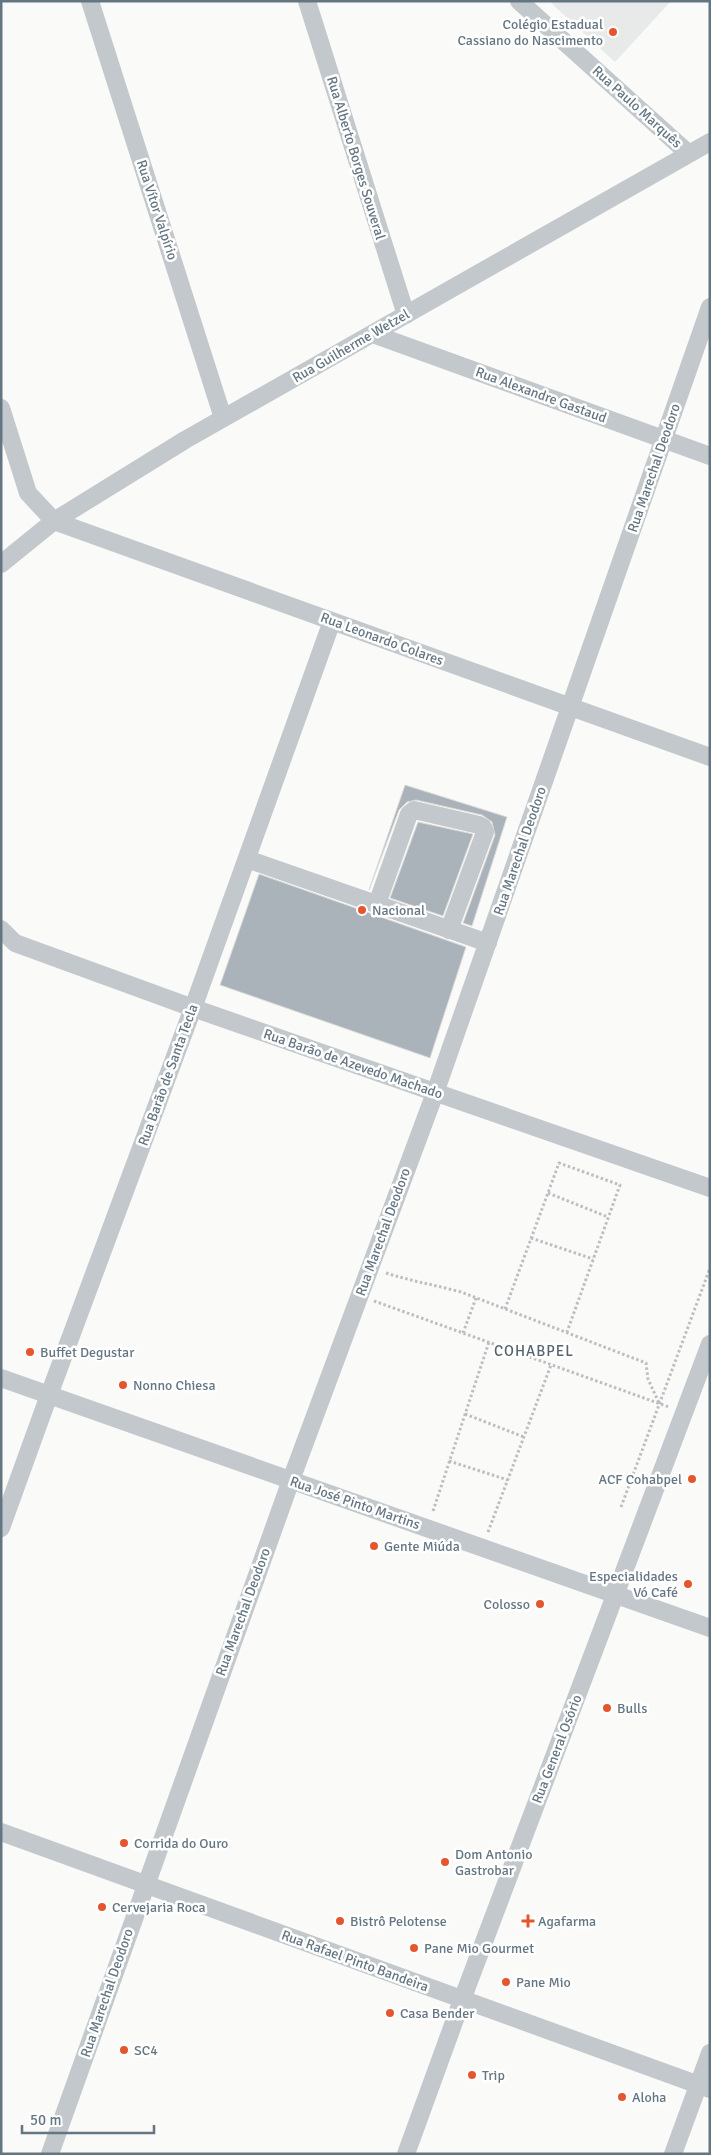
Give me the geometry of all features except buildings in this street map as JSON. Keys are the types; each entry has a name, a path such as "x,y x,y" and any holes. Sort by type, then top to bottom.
{"street":[{"name":"Rua Vítor Valpírio","path":"90,1 224,418"},
{"name":"Rua Alberto Borges Souveral","path":"307,1 406,315"},
{"name":"Rua Paulo Marquês","path":"519,1 688,154"},
{"name":"Rua Guilherme Wetzel","path":"1,564 54,522 224,418 710,142"},
{"name":"Rua Marechal Deodoro","path":"50,2154 291,1480 435,1093 710,307"},
{"name":"Rua Alexandre Gastaud","path":"373,334 710,456"},
{"path":"1,408 28,493 54,522"},
{"name":"Rua Leonardo Colares","path":"54,522 710,757"},
{"name":"Rua Barão de Santa Tecla","path":"1,1528 193,1008 332,622"},
{"path":"377,904 409,814 414,810 479,825 483,827 485,832 449,930"},
{"path":"247,859 488,943"},
{"name":"Rua Barão de Azevedo Machado","path":"1,929 15,943 193,1008 710,1188"},
{"name":"Rua General Osório","path":"406,2154 462,2000 710,1344"},
{"name":"Rua José Pinto Martins","path":"1,1378 710,1628"},
{"name":"Rua Rafael Pinto Bandeira","path":"1,1832 704,2087"},
{"path":"673,2154 704,2087 710,2053"}],"path":[{"path":"505,1309 559,1162 620,1185 567,1332"},
{"path":"548,1193 608,1217"},
{"path":"531,1238 593,1259"},
{"path":"621,1507 710,1268"},
{"path":"386,1273 476,1298 646,1363 648,1379 660,1404"},
{"path":"463,1333 476,1298"},
{"path":"376,1302 660,1404"},
{"path":"432,1511 489,1342"},
{"path":"488,1532 551,1365"},
{"path":"464,1414 524,1437"},
{"path":"449,1461 508,1480"}],"shaded area":[{"name":"Colégio Estadual Cassiano do Nascimento","path":"549,1 671,1 615,62"}],"place":[{"name":"Colégio Estadual Cassiano do Nascimento","path":"613,32"},
{"name":"Nacional","path":"362,910"},
{"name":"Buffet Degustar","path":"30,1352"},
{"name":"Nonno Chiesa","path":"123,1385"},
{"name":"ACF Cohabpel","path":"692,1479"},
{"name":"Gente Miúda","path":"374,1546"},
{"name":"Especialidades Vó Café","path":"688,1584"},
{"name":"Colosso","path":"540,1604"},
{"name":"Bulls","path":"607,1708"},
{"name":"Corrida do Ouro","path":"124,1843"},
{"name":"Dom Antonio Gastrobar","path":"445,1862"},
{"name":"Cervejaria Roca","path":"102,1907"},
{"name":"Bistrô Pelotense","path":"340,1921"},
{"name":"Agafarma","path":"528,1921"},
{"name":"Pane Mio Gourmet","path":"414,1948"},
{"name":"Pane Mio","path":"506,1982"},
{"name":"Casa Bender","path":"390,2013"},
{"name":"SC4","path":"124,2050"},
{"name":"Trip","path":"472,2075"},
{"name":"Aloha","path":"622,2097"}],"district":[{"name":"COHABPEL","path":"534,1351"}]}
